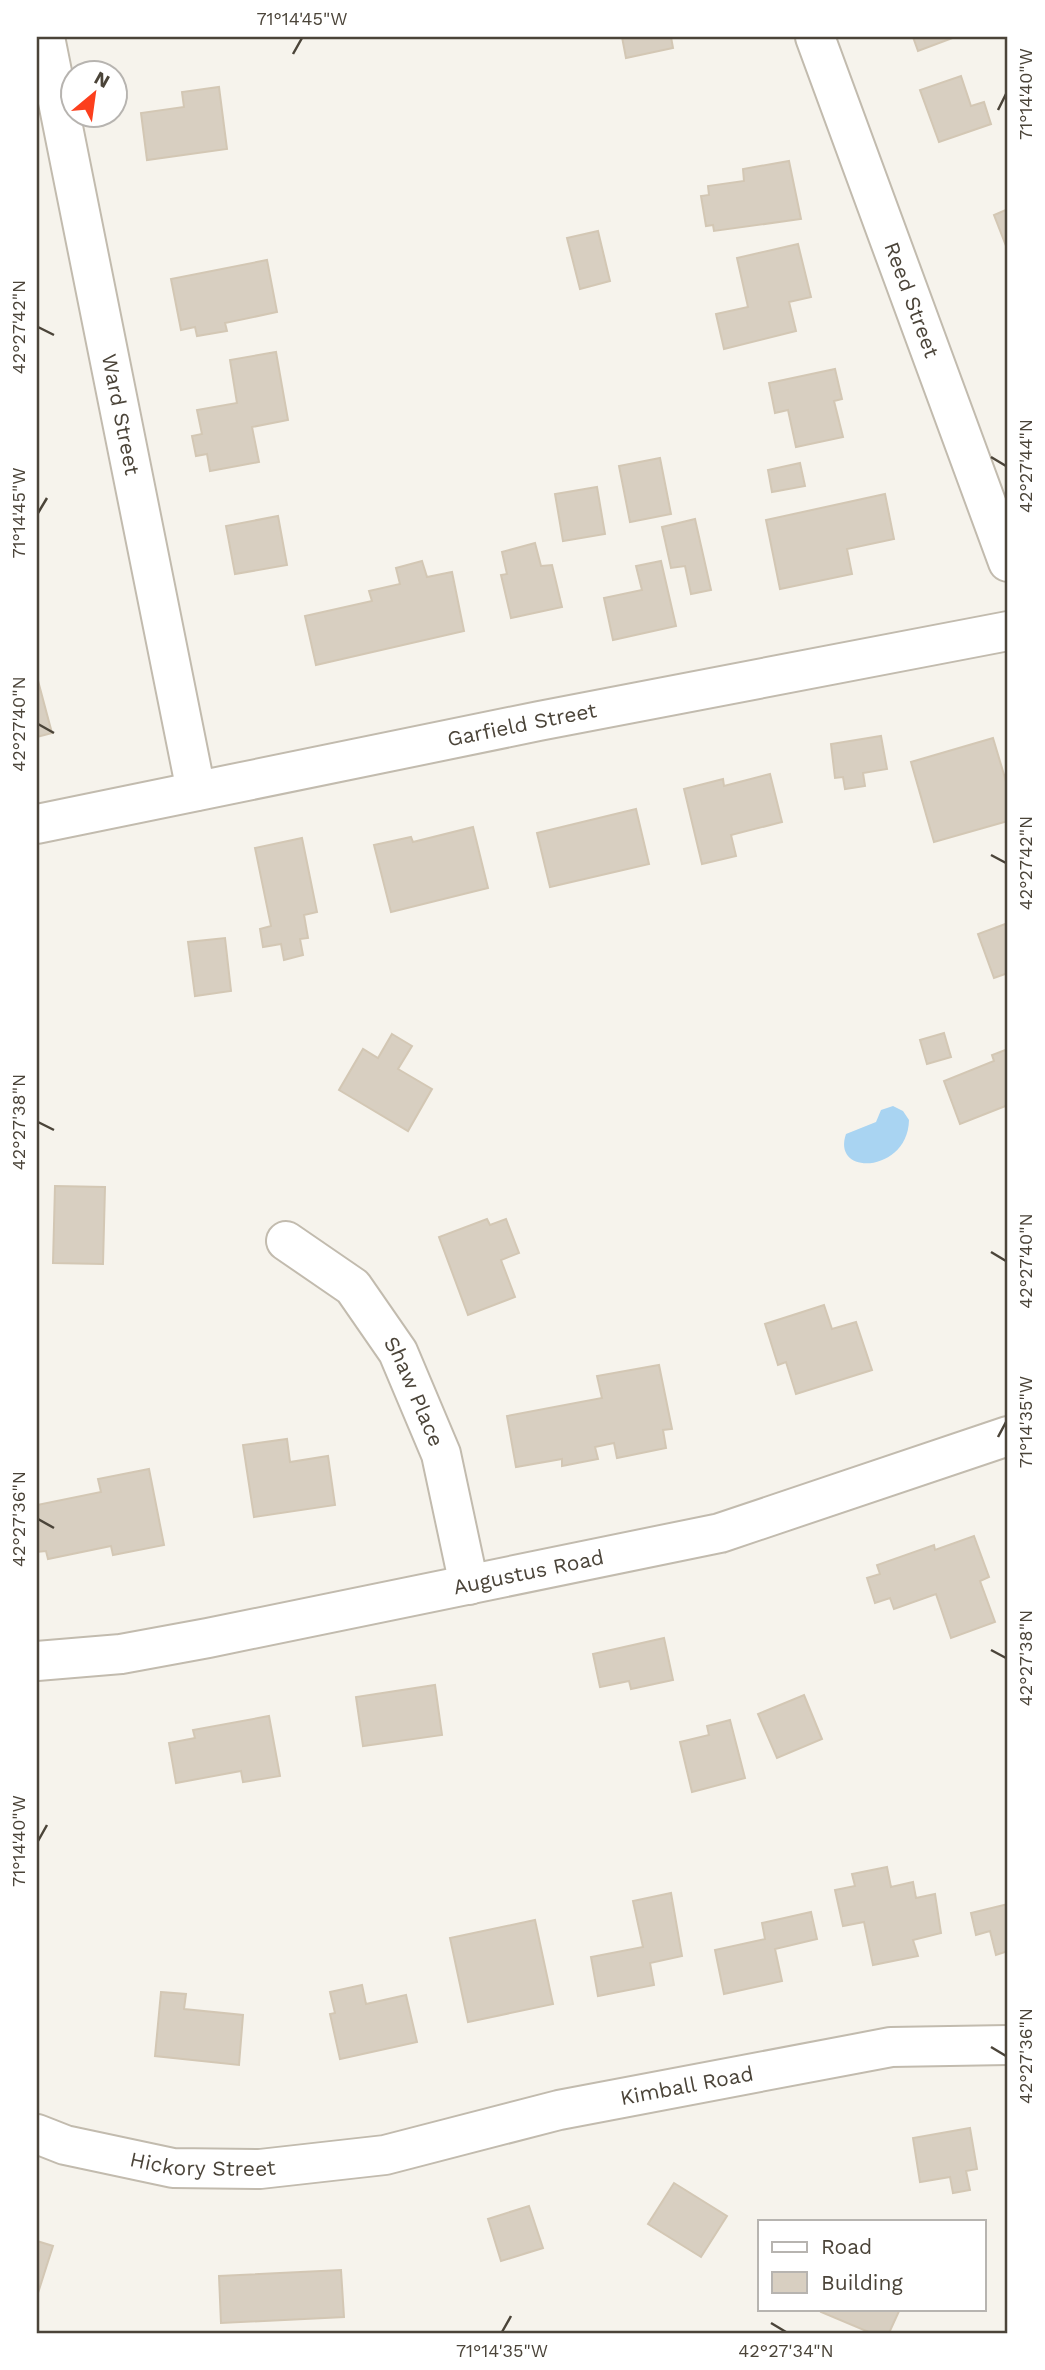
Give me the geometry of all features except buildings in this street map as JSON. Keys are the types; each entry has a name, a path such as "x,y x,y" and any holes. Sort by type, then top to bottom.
{"street":[{"name":"Ward Street","path":"45,37 196,791"},
{"name":"Reed Street","path":"815,37 1008,562"},
{"name":"Garfield Street","path":"37,824 1008,631"},
{"name":"Shaw Place","path":"286,1241 353,1287 398,1352 441,1454 469,1585"},
{"name":"Augustus Road","path":"37,1661 121,1654 720,1533 1008,1436"},
{"name":"Kimball Road","path":"372,2156 559,2110 891,2048 1008,2045"},
{"name":"Hickory Street","path":"37,2134 65,2145 173,2168 260,2169 372,2156"}],"water":[{"path":"893,1106 903,1111 909,1120 905,1138 897,1151 872,1163 859,1162 849,1157 844,1148 846,1134 876,1122 881,1110"}]}
